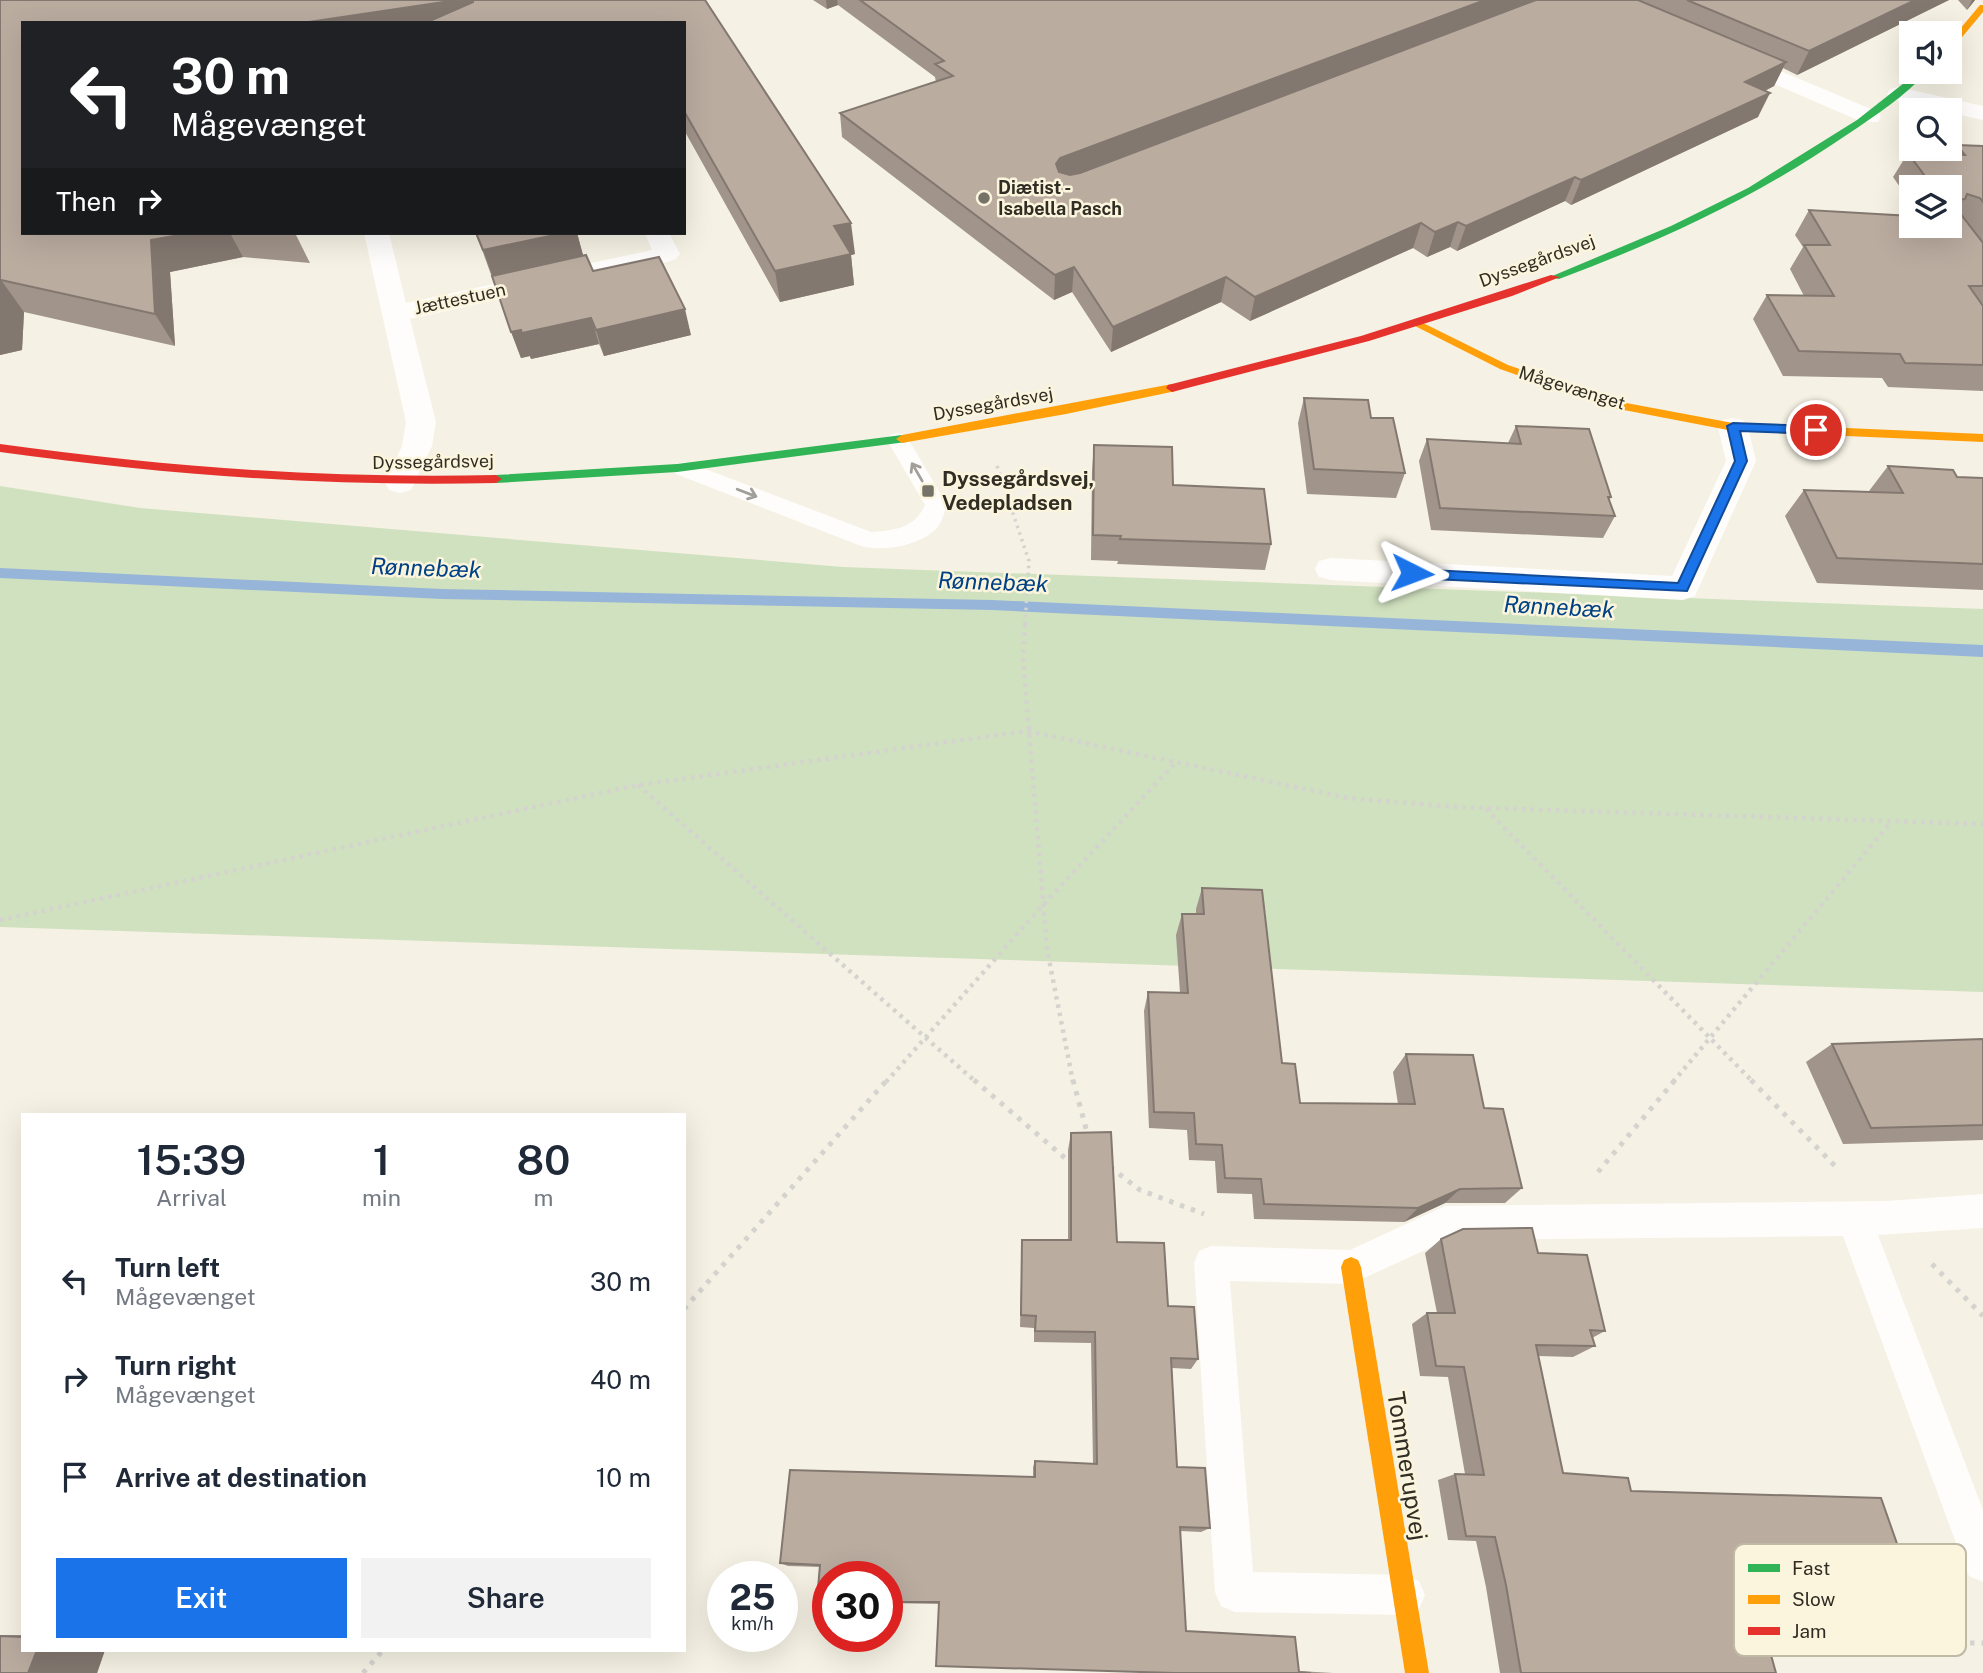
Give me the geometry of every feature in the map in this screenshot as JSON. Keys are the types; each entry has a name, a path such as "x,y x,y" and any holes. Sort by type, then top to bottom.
{"street":[{"path":"1962,32 1983,7"},
{"path":"1713,49 1870,117"},
{"name":"Dyssegårdsvej","path":"0,448 62,459 243,477 400,484 684,469 814,453 1105,404 1236,374 1419,324 1563,275 1678,227 1777,174 1870,117 1909,84"},
{"path":"1898,94 1983,113"},
{"name":"Jættestuen","path":"376,235 421,422 417,446 400,484"},
{"name":"Jættestuen","path":"394,314 667,254 658,235"},
{"name":"Mågevænget","path":"1419,324 1504,367 1603,402 1733,426 1983,438"},
{"path":"1331,569 1683,588 1741,461 1733,426"},
{"name":"Tommerupvej","path":"1351,1267 1418,1673"}],"lane":[{"path":"684,469 869,540 902,538 928,524 936,505 898,440"},
{"path":"1405,1595 1235,1592 1211,1263 1351,1267 1445,1223 1870,1218 1983,1211"},
{"path":"1870,1218 1983,1562"}],"path":[{"path":"996,461 1028,561 1023,658 1042,905 1047,949 1069,1067 1089,1141"},
{"path":"0,920 638,785 1027,731 1348,798 1485,808 1983,824"},
{"path":"686,1307 1042,905 1176,762"},
{"path":"638,785 924,1038 1076,1168"},
{"path":"1485,808 1709,1038 1870,1218 1983,1316"},
{"path":"1557,1221 1892,821"},
{"path":"1102,1160 1140,1190 1214,1217"},
{"path":"1110,1176 1121,1176"},
{"path":"363,1673 381,1652"}],"green space":[{"path":"0,486 140,508 843,567 1983,609 1983,992 0,927"}],"building":[{"path":"0,0 457,0 315,21 21,21 21,235 179,235 151,240 155,314 1,280 0,293"},
{"path":"705,0 851,223 834,226 851,254 775,271 686,115 686,21 430,21 473,2"},
{"path":"860,0 1485,0 1060,158 1056,164 1059,172 1070,175 1536,0 1638,0 1786,62 1745,82 1770,93 1581,180 1575,177 1466,226 1458,222 1435,232 1421,223 1255,297 1226,277 1113,327 1074,267 1055,275 840,113 953,76 935,64 944,61"},
{"path":"1687,0 1915,0 1809,51"},
{"path":"1962,145 1983,146 1983,202 1980,198 1967,194 1962,199 1962,175 1924,175 1914,161 1962,161 1962,155 1965,155"},
{"path":"1809,210 1899,215 1899,238 1962,238 1962,216 1983,243 1983,286 1969,286 1983,306 1983,365 1905,363 1900,354 1799,351 1767,295 1834,296 1804,245 1830,245"},
{"path":"477,235 554,235 483,250"},
{"path":"586,255 593,271 659,257 685,309 596,330 591,318 522,333 521,330 511,332 492,276"},
{"path":"1304,398 1368,400 1371,418 1393,418 1405,473 1314,469"},
{"path":"1516,426 1589,429 1615,516 1440,508 1427,439 1521,444"},
{"path":"1094,445 1172,447 1173,485 1264,489 1271,544 1120,539 1121,536 1093,535"},
{"path":"1888,466 1953,470 1957,477 1983,478 1983,564 1837,558 1804,490 1903,493"},
{"path":"1202,888 1262,890 1282,1063 1295,1064 1300,1103 1415,1104 1406,1054 1473,1055 1484,1108 1503,1109 1522,1188 1460,1189 1418,1208 1264,1204 1261,1179 1225,1178 1222,1145 1196,1144 1194,1113 1154,1112 1148,992 1188,993 1182,914 1204,914"},
{"path":"1983,1039 1983,1125 1871,1128 1832,1044"},
{"path":"1111,1132 1117,1242 1164,1243 1168,1306 1194,1307 1198,1359 1171,1358 1177,1467 1205,1468 1210,1528 1180,1527 1186,1631 1295,1637 1299,1672 1311,1673 1175,1673 936,1666 939,1602 903,1602 903,1561 812,1561 812,1565 780,1561 790,1470 1035,1477 1035,1461 1097,1464 1095,1332 1035,1331 1036,1316 1021,1315 1022,1240 1071,1240 1071,1133"},
{"path":"1532,1228 1538,1253 1587,1255 1605,1331 1590,1330 1595,1346 1536,1345 1563,1473 1628,1478 1631,1491 1881,1498 1897,1544 1734,1544 1734,1656 1771,1656 1776,1673 1521,1673 1495,1537 1466,1536 1455,1474 1484,1475 1464,1367 1436,1366 1427,1313 1455,1313 1441,1239 1463,1229"},
{"path":"0,1636 21,1637 21,1652 36,1652 28,1673 0,1673"}],"waterway":[{"name":"Rønnebæk","path":"0,573 442,594 992,605 1983,651"}],"traffic: fast":[{"path":"1555,277 1674,229 1751,190 1825,146 1908,84"},
{"path":"496,479 677,468 902,439"}],"traffic: slow":[{"path":"1962,32 1983,7"},
{"path":"1419,324 1504,367 1603,402 1733,427 1983,438"},
{"path":"902,439 1172,388"},
{"path":"1351,1267 1417,1673"}],"traffic: jam":[{"path":"1172,388 1365,338 1555,277"},
{"path":"0,448 124,464 247,475 371,480 496,479"}],"place":[{"name":"Diætist - Isabella Pasch","path":"984,198"},
{"name":"Dyssegårdsvej, Vedepladsen","path":"928,491"}],"route":[{"path":"1412,573 1683,588 1741,461 1733,426 1816,430"}]}
